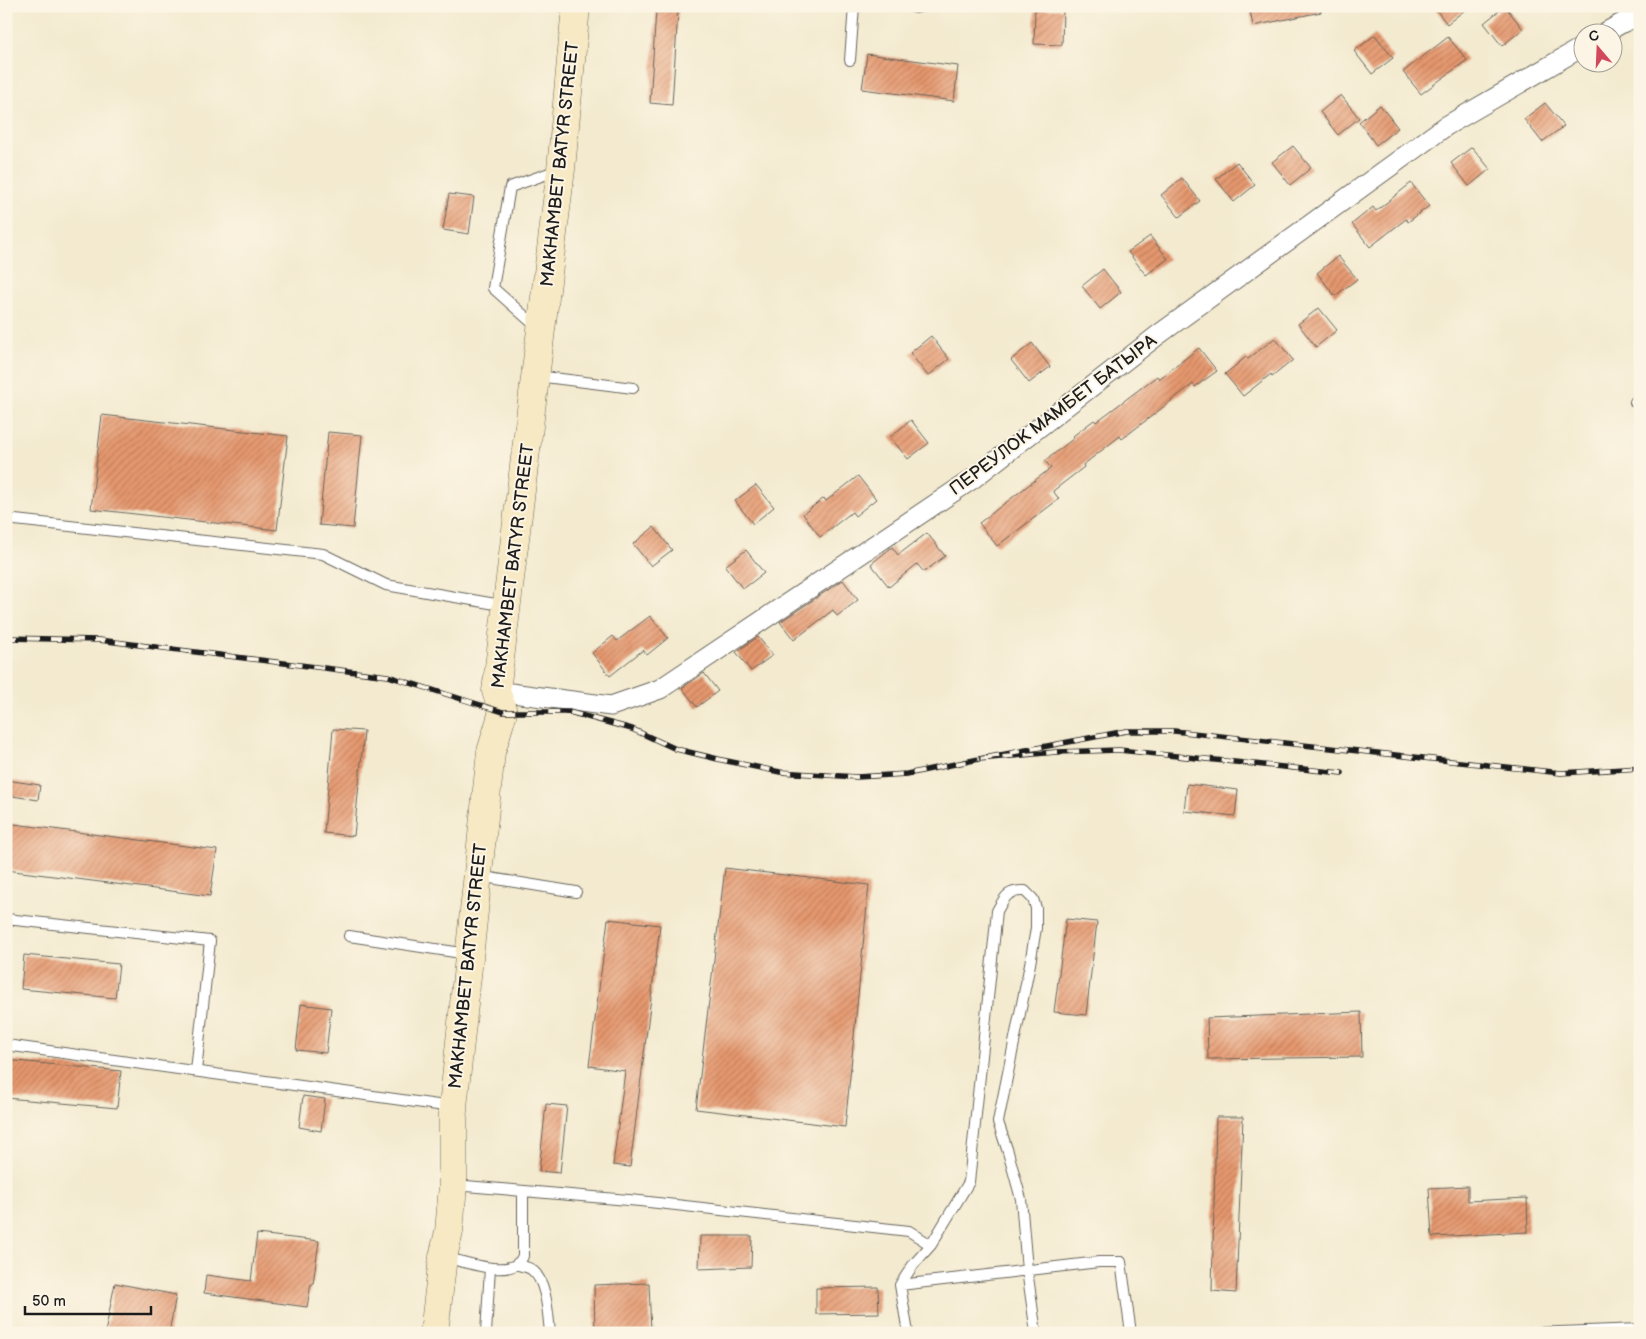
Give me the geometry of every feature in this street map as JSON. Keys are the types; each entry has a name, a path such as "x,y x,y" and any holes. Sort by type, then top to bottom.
{"street":[{"name":"MAKHAMBET BATYR STREET","path":"434,1333 443,1256 449,1232 453,1185 453,1107 490,752 503,712 496,691 561,169 576,6"},
{"path":"1624,22 1640,16"},
{"name":"ПЕРЕУЛОК МАМБЕТ БАТЫРА","path":"496,691 611,706 660,689 974,478 1166,330 1446,126 1574,52"}],"lane":[{"path":"850,60 854,6"},
{"path":"909,6 916,8 924,6"},
{"path":"541,331 493,288 510,187 561,169"},
{"path":"536,376 633,388"},
{"path":"6,519 323,554 386,585 508,606"},
{"path":"478,876 576,892"},
{"path":"908,1333 900,1285 913,1265 930,1245 969,1182 997,911 1006,895 1016,890 1025,891 1033,899 1036,908 1036,928 998,1122 1021,1199 1027,1270 1036,1333"},
{"path":"6,919 210,941 196,1071"},
{"path":"349,936 469,954"},
{"path":"6,1045 453,1107"},
{"path":"453,1185 640,1201 909,1231 930,1245"},
{"path":"518,1265 522,1261 523,1256 523,1192"},
{"path":"443,1256 490,1268 507,1268 518,1265 532,1269 544,1290 550,1333"},
{"path":"900,1285 1099,1262 1121,1262 1131,1333"},
{"path":"486,1333 490,1268"},
{"path":"1533,1333 1640,1329"}],"building":[{"path":"1249,6 1320,6 1321,12 1253,26"},
{"path":"1433,6 1470,6 1447,24"},
{"path":"1505,6 1523,29 1502,46 1484,23"},
{"path":"1035,9 1063,9 1062,45 1034,44"},
{"path":"656,10 678,11 672,105 650,103"},
{"path":"1375,35 1393,58 1372,74 1354,51"},
{"path":"1448,37 1467,60 1421,94 1403,72"},
{"path":"867,54 958,66 954,101 862,89"},
{"path":"1341,95 1359,118 1338,135 1320,112"},
{"path":"1545,103 1564,126 1542,142 1524,119"},
{"path":"1380,105 1398,128 1376,145 1359,122"},
{"path":"1293,146 1311,168 1290,185 1272,162"},
{"path":"1472,147 1490,169 1469,186 1451,163"},
{"path":"1237,162 1255,185 1234,202 1216,179"},
{"path":"1182,178 1200,201 1179,217 1161,195"},
{"path":"1411,183 1429,206 1408,222 1406,219 1370,247 1352,224 1373,207 1376,211"},
{"path":"449,194 474,197 469,234 443,230"},
{"path":"1150,236 1168,259 1146,275 1128,252"},
{"path":"1338,256 1357,279 1335,296 1317,273"},
{"path":"1103,269 1121,292 1100,309 1082,286"},
{"path":"1319,308 1337,330 1316,347 1298,324"},
{"path":"931,336 949,359 928,376 910,353"},
{"path":"1275,338 1293,360 1272,377 1271,374 1243,396 1225,374 1246,357 1248,359"},
{"path":"1032,343 1050,367 1029,383 1011,360"},
{"path":"1199,348 1217,371 1195,387 1193,384 1122,439 1120,436 1083,465 1084,467 1053,491 1059,499 997,546 979,523 1051,468 1045,461 1074,438 1073,436 1094,420 1096,422 1157,376 1159,379"},
{"path":"102,415 288,436 277,530 91,509"},
{"path":"911,420 929,443 908,459 890,437"},
{"path":"328,432 362,435 353,528 319,525"},
{"path":"858,476 876,499 855,516 852,512 820,537 803,514 824,498 826,501"},
{"path":"756,485 774,507 753,524 735,501"},
{"path":"654,527 672,550 651,566 633,544"},
{"path":"927,533 945,556 924,572 917,564 889,587 871,564 892,547 898,555"},
{"path":"746,550 764,573 743,589 725,566"},
{"path":"843,580 858,600 837,616 833,610 794,640 780,622"},
{"path":"650,616 668,638 647,655 643,650 610,676 592,653 613,636 617,641"},
{"path":"758,637 773,655 751,671 736,652"},
{"path":"704,673 718,691 697,707 682,688"},
{"path":"333,729 364,731 354,836 324,833"},
{"path":"6,780 40,785 38,800 6,795"},
{"path":"1187,784 1238,790 1235,816 1184,811"},
{"path":"6,823 217,850 210,896 6,870"},
{"path":"725,868 869,885 845,1127 696,1109"},
{"path":"608,919 660,925 630,1167 613,1165 625,1071 589,1066"},
{"path":"1066,919 1097,922 1086,1015 1054,1012"},
{"path":"24,955 119,964 115,998 21,989"},
{"path":"301,1004 331,1008 326,1053 296,1050"},
{"path":"1361,1012 1362,1057 1208,1059 1207,1018"},
{"path":"6,1060 121,1071 117,1108 6,1098"},
{"path":"303,1096 325,1099 321,1131 299,1127"},
{"path":"546,1104 567,1106 560,1173 539,1171"},
{"path":"1216,1117 1243,1117 1236,1293 1212,1291"},
{"path":"1468,1186 1468,1201 1527,1198 1528,1232 1432,1237 1429,1188"},
{"path":"257,1234 319,1241 313,1284 311,1284 307,1307 204,1293 206,1275 251,1281"},
{"path":"700,1236 752,1236 751,1267 699,1269"},
{"path":"115,1283 176,1295 169,1333 105,1333"},
{"path":"649,1283 651,1333 595,1333 594,1285"},
{"path":"878,1287 879,1313 816,1314 816,1288"}],"railway":[{"path":"6,638 99,640 388,676 503,712 569,712 632,729 676,749 780,772 857,777 907,774 979,759"},
{"path":"1342,773 1119,750 1056,752 979,759 1126,731 1174,731 1561,773 1640,768"}]}
